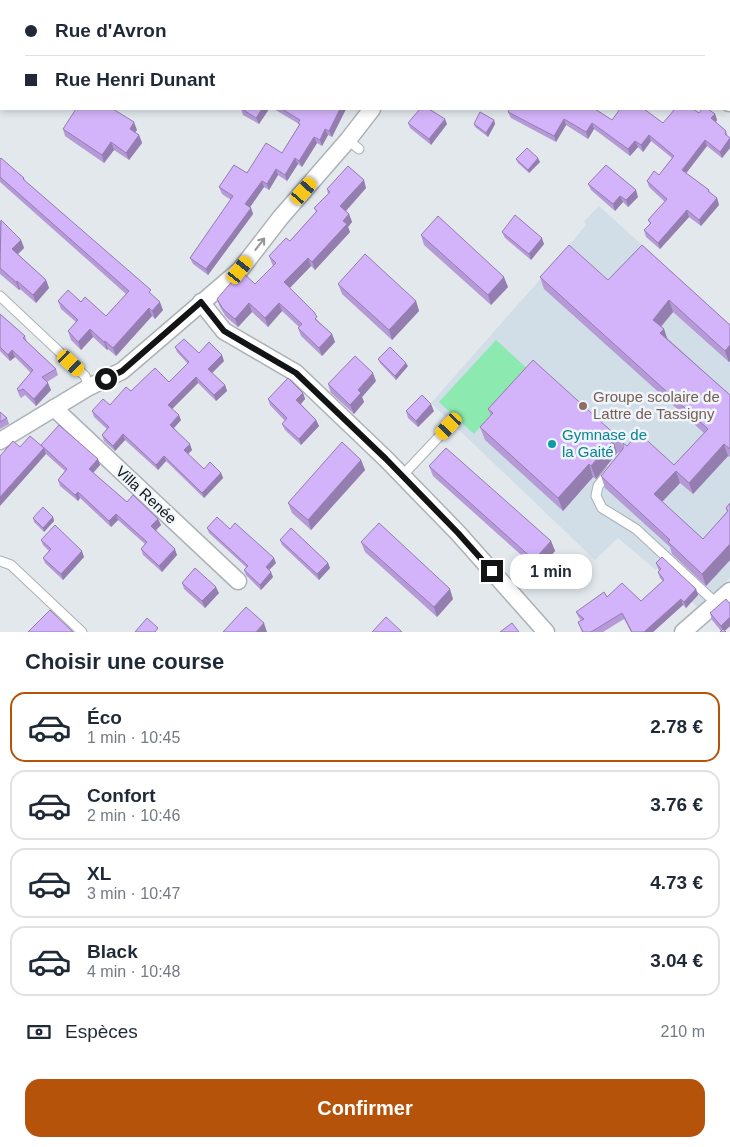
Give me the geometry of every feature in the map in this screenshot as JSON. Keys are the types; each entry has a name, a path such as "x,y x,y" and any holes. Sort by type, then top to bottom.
{"street":[{"path":"0,441 89,387 122,371 240,270 281,217 353,144 371,110"},
{"path":"201,302 224,331 296,373 458,533 546,632"},
{"name":"Villa Renée","path":"54,408 238,581"},
{"path":"682,632 730,591"}],"lane":[{"path":"0,296 85,376 89,387"},
{"path":"402,476 449,426"},
{"path":"616,464 598,486 596,496 602,508 636,529 716,603"},
{"path":"0,561 11,565 82,632"}],"shaded area":[{"name":"Groupe scolaire de Lattre de Tassigny","path":"599,206 730,325 730,578 697,607 661,567 656,570 618,538 595,560 431,403 545,274 586,225 584,221"}],"green space":[{"path":"496,340 531,372 474,434 439,402"}],"building":[{"path":"75,110 115,110 134,122 130,129 139,135 126,153 111,142 102,155 63,129"},
{"path":"244,110 261,110 256,118"},
{"path":"284,110 340,110 329,131 325,129 320,140 314,137 299,161 295,158 285,175 276,169 267,184 262,181 245,204 251,208 206,269 190,258 233,196 219,187 234,165 247,173 266,143 282,153 300,124 298,123 300,120"},
{"path":"419,110 431,110 445,119 429,139 408,123"},
{"path":"509,110 597,110 612,120 619,110 645,110 663,123 674,110 694,110 699,113 701,110 709,110 715,114 711,118 726,131 725,134 730,138 720,152 705,140 682,170 717,198 699,220 687,210 658,243 644,230 651,223 648,220 667,199 647,181 654,171 659,175 674,156 649,135 641,145 635,141 628,149 592,123 586,132 564,119 554,136 508,112"},
{"path":"480,112 494,120 486,133 474,124"},
{"path":"527,148 538,158 528,170 516,159"},
{"path":"1,158 151,290 149,292 160,302 152,311 149,308 113,348 90,329 78,342 68,331 78,320 58,301 68,290 81,302 85,297 106,316 129,291 0,177"},
{"path":"606,165 636,190 626,200 620,196 613,204 588,184"},
{"path":"348,166 364,180 340,206 349,214 343,221 347,224 312,262 308,258 284,282 314,312 317,317 315,319 332,334 319,348 298,328 302,324 279,303 265,318 249,303 235,319 223,309 217,299 241,271 255,284 276,263 269,256 286,238 290,241 317,211 314,208 330,192 327,189"},
{"path":"515,215 542,238 529,254 502,232"},
{"path":"438,216 504,277 488,295 421,235"},
{"path":"1,220 21,240 12,249 46,280 33,295 0,268"},
{"path":"569,245 608,280 642,245 730,325 730,345 725,351 669,300 653,320 664,329 660,333 730,395 730,449 724,444 689,483 676,471 654,494 703,539 728,511 726,508 730,503 730,544 702,574 668,542 670,540 601,476 623,449 623,443 627,446 639,433 674,465 708,429 540,277"},
{"path":"365,254 416,301 389,330 338,284"},
{"path":"0,314 25,336 23,338 56,369 42,377 48,383 34,399 23,389 19,391 17,389 33,370 12,350 8,355 0,347"},
{"path":"184,339 199,353 209,342 222,355 208,369 225,385 214,395 196,377 168,405 179,415 170,425 190,444 184,450 204,469 210,462 221,473 202,493 164,456 156,465 123,434 113,446 102,435 109,427 92,411 103,399 110,405 126,387 131,391 155,368 169,382 189,362 175,347"},
{"path":"390,347 406,363 395,376 378,359"},
{"path":"355,356 373,373 358,390 361,393 350,405 328,384"},
{"name":"Gymnase de la Gaité","path":"533,360 620,439 613,440 591,466 589,464 558,498 480,427 493,413 488,409"},
{"path":"288,378 303,393 296,400 316,420 299,439 282,424 287,418 268,399"},
{"path":"422,395 431,404 416,421 406,411"},
{"path":"0,412 7,418 0,422"},
{"path":"59,425 98,459 89,469 127,502 133,495 158,519 151,526 175,549 159,566 141,549 147,542 116,514 109,521 78,492 75,495 58,480 67,469 41,445"},
{"path":"30,436 44,448 0,497 0,456 13,441 20,447"},
{"path":"342,442 361,460 308,520 288,503"},
{"path":"446,448 551,541 534,560 429,466"},
{"path":"43,507 53,517 43,528 33,518"},
{"path":"217,517 230,529 235,523 274,558 266,567 271,572 260,585 244,570 248,566 207,528"},
{"path":"379,523 450,589 434,607 361,542"},
{"path":"55,525 82,551 61,574 43,558 51,549 41,540"},
{"path":"291,528 328,563 317,574 280,540"},
{"path":"662,557 696,589 684,602 681,599 644,632 632,632 622,613 591,632 583,632 578,622 584,619 576,612 604,592 607,597 622,583 641,601 664,580 658,572 661,569 656,563"},
{"path":"195,568 216,587 202,601 182,583"},
{"path":"726,599 730,604 730,617 721,626 710,613"},
{"path":"246,607 264,623 256,632 223,632"},
{"path":"50,610 73,632 28,632"},
{"path":"386,617 402,632 372,632"},
{"path":"147,618 158,628 155,632 135,632"},
{"path":"512,623 519,632 500,632"}],"place":[{"name":"Groupe scolaire de Lattre de Tassigny","path":"583,406"},
{"name":"Gymnase de la Gaité","path":"552,444"}],"route":[{"path":"106,379 122,371 201,302 224,331 296,373 386,459 492,571"}]}
